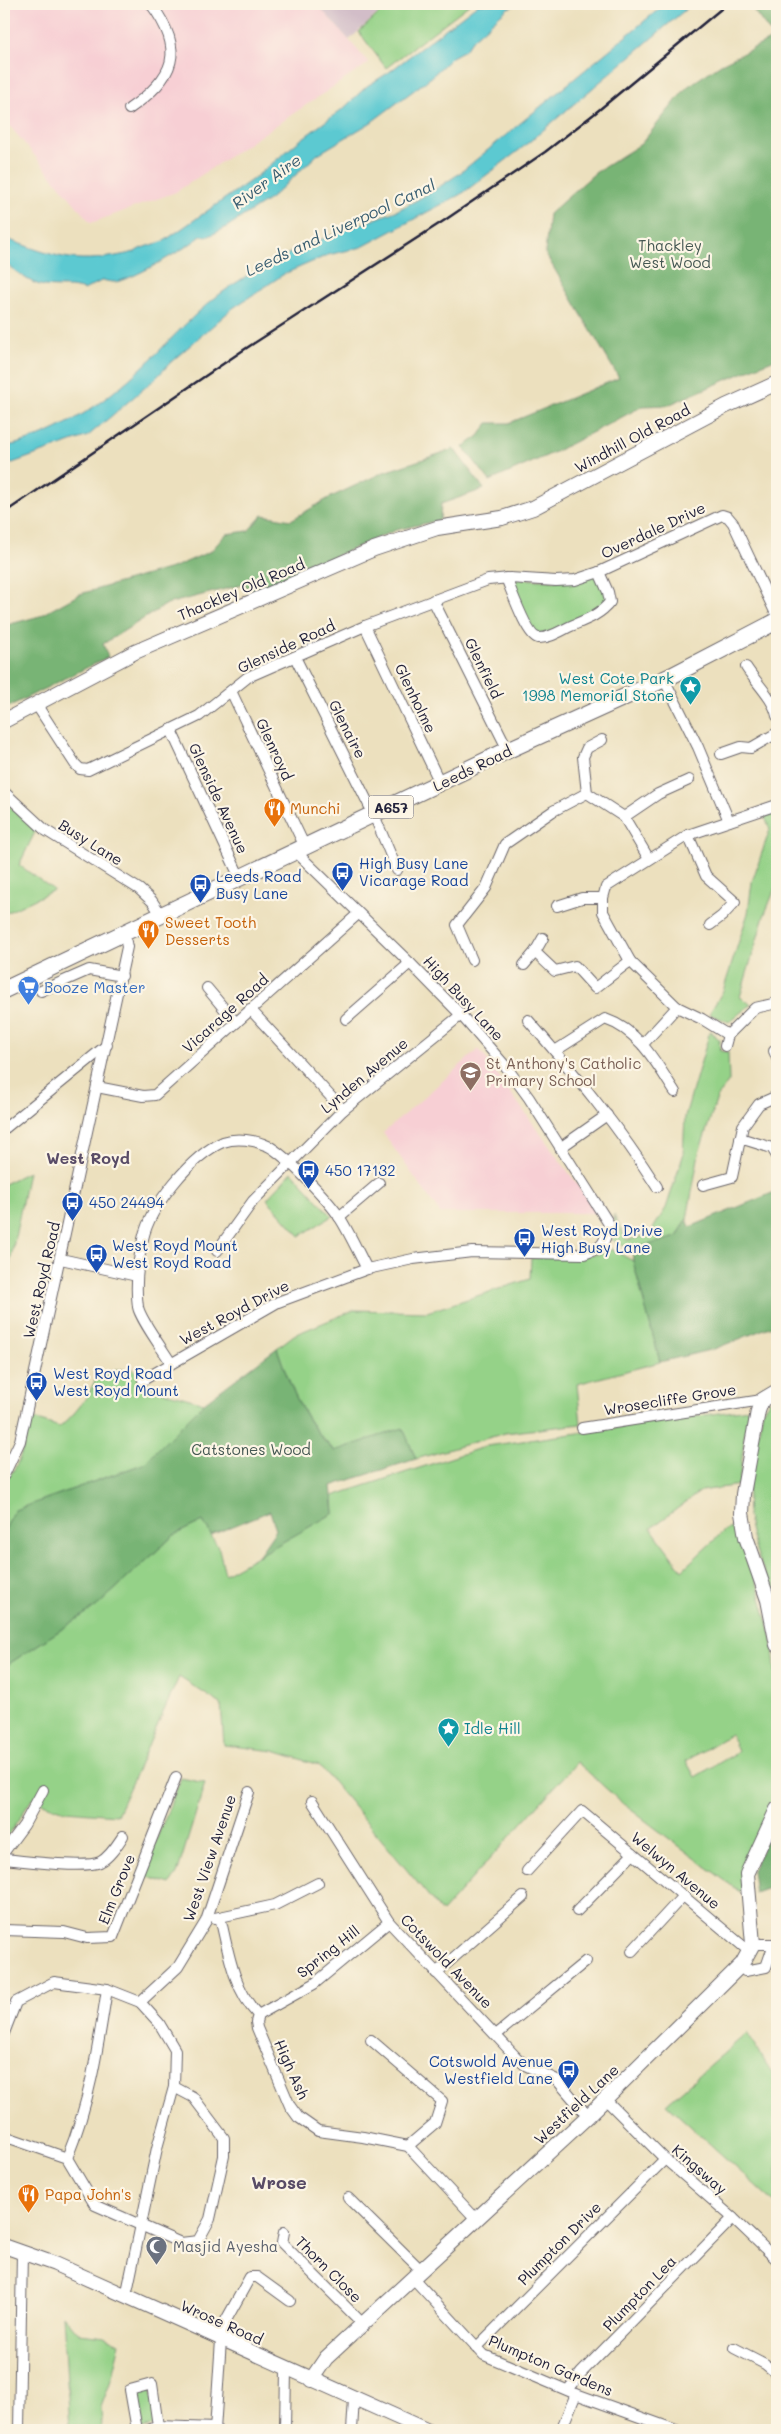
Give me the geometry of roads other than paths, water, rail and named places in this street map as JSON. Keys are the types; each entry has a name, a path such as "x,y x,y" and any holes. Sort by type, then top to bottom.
{"main road":[{"name":"Leeds Road","path":"4,990 508,750 664,679 777,621"}],"street":[{"path":"129,109 156,88 170,65 172,42 170,32 151,4"},
{"name":"Windhill Old Road","path":"502,518 533,508 726,406 777,383"},
{"name":"Overdale Drive","path":"599,572 722,515 728,517 733,523 777,616"},
{"name":"Thackley Old Road","path":"4,721 135,652 374,549 437,528 502,518"},
{"path":"506,578 525,622 532,635 538,638 548,637 594,616 606,608 610,602 608,592 599,572"},
{"name":"Glenside Road","path":"36,704 80,769 88,770 199,716 248,677 365,626 488,580 506,578 556,581 575,580 599,572"},
{"name":"Glenfield","path":"433,600 508,750"},
{"name":"Glenholme","path":"365,626 440,783"},
{"name":"Glenaire","path":"295,657 374,815 397,870"},
{"path":"746,667 761,690 775,704 777,716"},
{"path":"664,679 698,747 729,821"},
{"name":"Glenroyd","path":"231,691 300,849"},
{"name":"Glenside Avenue","path":"171,730 240,878"},
{"path":"721,754 741,747 751,748 777,733"},
{"path":"587,793 583,757 587,748 602,740"},
{"path":"624,817 658,794 689,780"},
{"name":"Busy Lane","path":"4,792 45,830 139,889 152,901 162,916"},
{"path":"587,793 624,817 650,859"},
{"path":"472,960 457,925 486,888 505,844 553,811 587,793"},
{"path":"728,1035 702,1019 677,1008 630,961 603,912 602,898 606,887 688,835 777,804"},
{"path":"688,835 706,876 735,902 722,916 710,925"},
{"name":"High Busy Lane","path":"300,849 358,914 410,962 461,1015 507,1068 609,1224 606,1240"},
{"path":"557,906 582,898 602,898"},
{"name":"Vicarage Road","path":"97,1087 143,1096 155,1095 358,914"},
{"name":"West Royd Road","path":"4,1475 20,1441 61,1259 122,976 127,947 124,933"},
{"path":"524,966 543,938"},
{"path":"535,952 555,970 575,966 596,988 630,961"},
{"path":"346,1019 410,962"},
{"path":"41,991 89,970 122,976"},
{"path":"207,988 236,1023"},
{"path":"725,1046 728,1035 756,1008 777,1003"},
{"path":"643,1044 677,1008"},
{"path":"250,1009 343,1110"},
{"name":"Lynden Avenue","path":"217,1250 253,1201 343,1110 461,1015"},
{"path":"554,1051 605,1019 621,1024 643,1044 675,1092"},
{"path":"528,1020 607,1115 632,1148 656,1187"},
{"path":"4,1130 107,1045"},
{"path":"703,1185 732,1176 743,1126 759,1104 777,1096"},
{"path":"560,1148 607,1115"},
{"path":"740,1138 772,1148 777,1156"},
{"path":"171,1363 138,1310 136,1276 143,1238 155,1211 173,1185 202,1155 222,1142 251,1140 269,1147 291,1163 339,1217 366,1269"},
{"path":"339,1217 380,1183"},
{"name":"West Royd Drive","path":"143,1380 278,1302 366,1269 413,1259 472,1252 584,1254 597,1250 606,1240"},
{"path":"61,1259 136,1276"},
{"path":"777,1391 762,1400 743,1494 742,1514 746,1538 768,1600 777,1646"},
{"name":"Wrosecliffe Grove","path":"582,1428 762,1400"},
{"name":"Elm Grove","path":"4,1930 64,1932 87,1938 113,1937 176,1777"},
{"path":"4,1852 24,1825 42,1790"},
{"name":"West View Avenue","path":"140,2002 178,1967 206,1921 249,1792"},
{"name":"Cotswold Avenue","path":"312,1801 388,1922 525,2065 557,2080 588,2116"},
{"path":"776,1944 752,1948 748,1874 777,1809"},
{"name":"Welwyn Avenue","path":"527,1871 582,1812 683,1896 752,1948"},
{"path":"4,1859 62,1864 99,1862 109,1854 123,1836"},
{"path":"578,1911 633,1854"},
{"path":"206,1921 275,1905 318,1882"},
{"path":"632,1950 683,1896"},
{"path":"436,1973 523,1897"},
{"name":"High Ash","path":"220,1917 235,1976 248,2005 258,2015 256,2022 258,2028 290,2106 298,2117 318,2131 408,2146"},
{"name":"Spring Hill","path":"258,2015 314,1984 388,1922"},
{"path":"745,1971 766,1967 776,1944"},
{"name":"Westfield Lane","path":"311,2380 326,2358 588,2116 742,1964 752,1948"},
{"path":"496,2035 586,1961"},
{"path":"4,2033 16,2002 54,1982 107,1989 140,2002 159,2023 175,2050 174,2087 156,2148 142,2225 124,2296"},
{"path":"67,2158 79,2128 94,2074 107,1989"},
{"path":"371,2040 442,2102 435,2123 408,2146 476,2219"},
{"path":"4,2133 67,2158 95,2205 181,2243 198,2241 210,2219 224,2156 224,2138 193,2097 174,2087"},
{"name":"Kingsway","path":"605,2099 664,2159 733,2218 777,2260"},
{"name":"Plumpton Drive","path":"476,2348 664,2159"},
{"name":"Plumpton Gardens","path":"348,2198 416,2273 476,2348 484,2355 572,2392 676,2430"},
{"name":"Plumpton Lea","path":"561,2430 572,2392 581,2373 733,2218"},
{"name":"Thorn Close","path":"284,2232 282,2243 363,2324"},
{"name":"Wrose Road","path":"4,2246 55,2264 221,2340 426,2430"},
{"path":"19,2430 22,2252"},
{"path":"137,2430 130,2390 152,2384 154,2428 215,2429 224,2322 250,2277 257,2277 290,2301"},
{"path":"734,2348 765,2364 777,2374"},
{"path":"285,2430 286,2369"},
{"path":"352,2430 354,2399"}],"water":[{"name":"River Aire","path":"478,4 519,4 508,8 473,39 465,50 452,57 429,79 370,123 318,154 271,198 225,228 209,236 201,236 173,255 132,276 114,282 103,280 84,290 39,285 28,280 4,263 4,238 39,251 68,258 82,259 97,259 135,252 164,241 256,177 299,141 345,107 367,86 388,73"},
{"path":"665,4 692,4 522,148 463,193 362,247 328,255 284,274 233,308 171,362 155,379 88,436 4,466 4,447 26,441 66,424 103,400 138,371 203,308 245,277 299,249 398,210 430,193 460,173"}],"railway":[{"path":"4,513 242,351 445,220 545,152 727,4"}],"place":[{"name":"West Cote Park 1998 Memorial Stone","path":"690,706"},
{"name":"Munchi","path":"274,827"},
{"name":"High Busy Lane Vicarage Road","path":"343,891"},
{"name":"Leeds Road Busy Lane","path":"200,904"},
{"name":"Sweet Tooth Desserts","path":"149,950"},
{"name":"Booze Master","path":"28,1006"},
{"name":"St Anthony's Catholic Primary School","path":"470,1091"},
{"name":"450 17132","path":"309,1189"},
{"name":"450 24494","path":"73,1221"},
{"name":"West Royd Drive High Busy Lane","path":"525,1258"},
{"name":"West Royd Mount West Royd Road","path":"96,1273"},
{"name":"West Royd Road West Royd Mount","path":"37,1401"},
{"name":"Idle Hill","path":"448,1747"},
{"name":"Cotswold Avenue Westfield Lane","path":"569,2089"},
{"name":"Papa John's","path":"29,2213"},
{"name":"Masjid Ayesha","path":"157,2265"}],"district":[{"name":"West Royd","path":"88,1157"},
{"name":"Wrose","path":"279,2182"}],"water label":[{"name":"Leeds and Liverpool Canal","path":"340,227"}],"park label":[{"name":"Thackley West Wood","path":"670,254"},
{"name":"Catstones Wood","path":"251,1449"}]}
